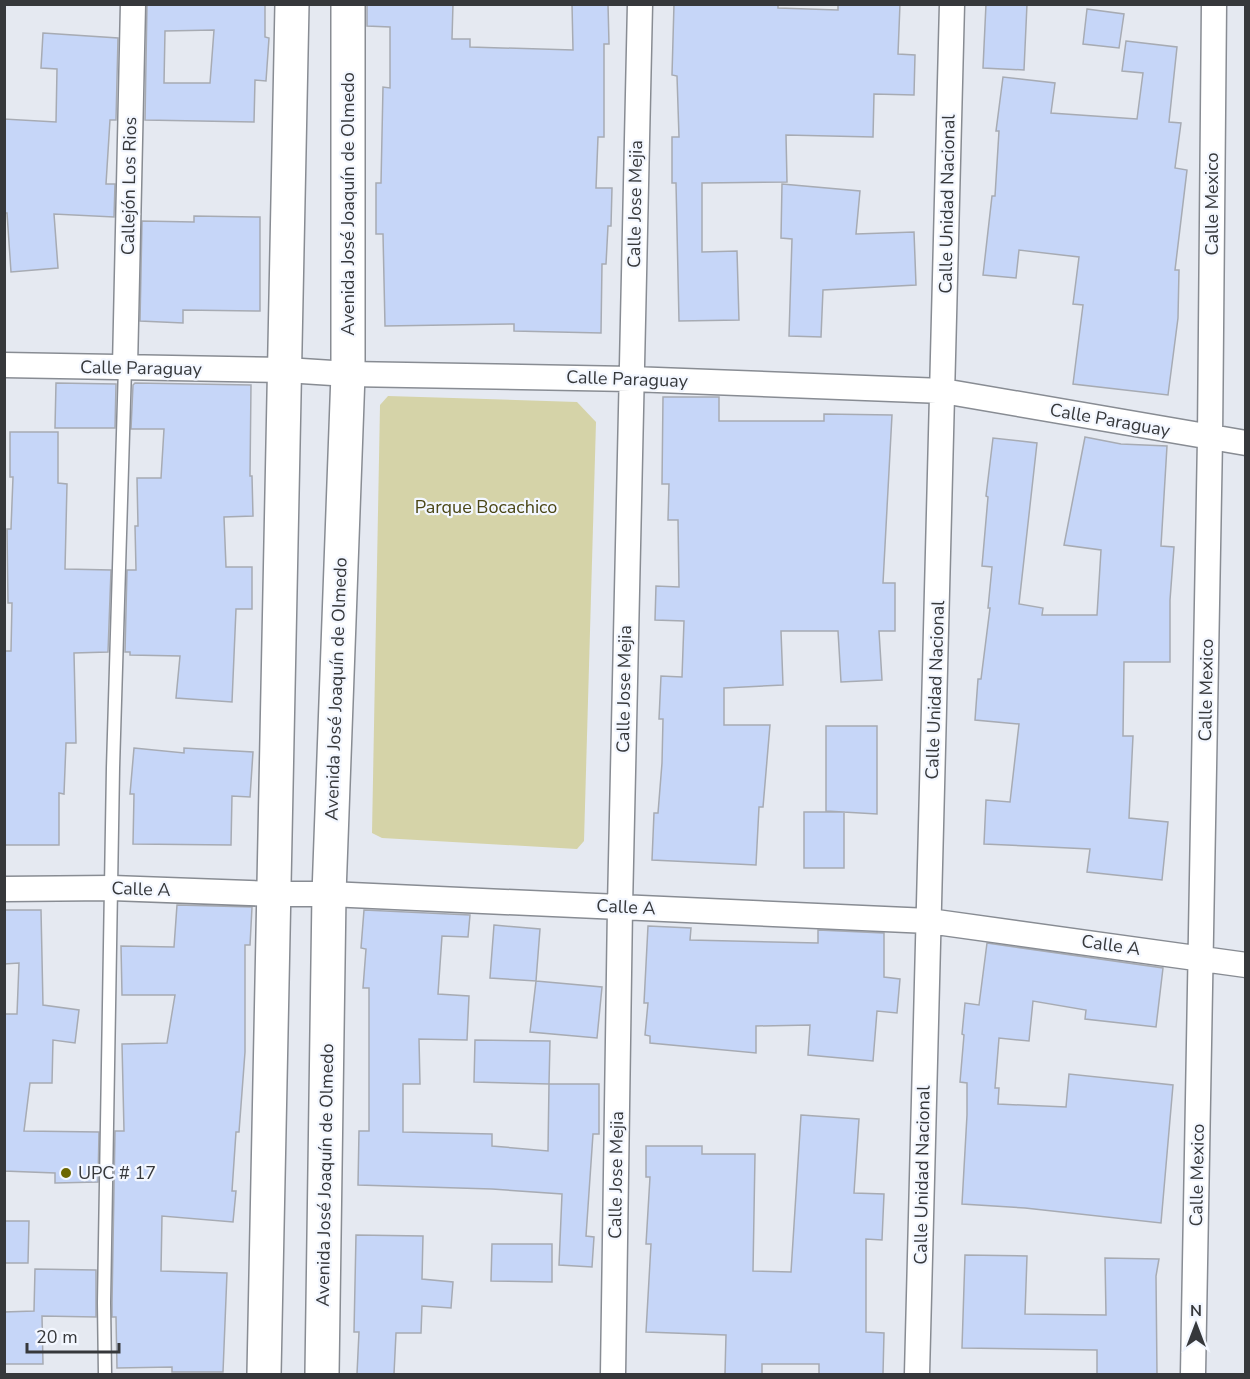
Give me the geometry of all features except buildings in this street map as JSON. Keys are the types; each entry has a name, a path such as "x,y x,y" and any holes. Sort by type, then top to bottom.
{"main road":[{"path":"264,1374 292,4"},
{"name":"Avenida José Joaquín de Olmedo","path":"322,1374 329,894 348,374 348,4"}],"street":[{"name":"Callejón Los Rios","path":"125,367 133,4"},
{"name":"Calle Jose Mejia","path":"613,1374 620,907 640,4"},
{"name":"Calle Unidad Nacional","path":"917,1374 952,4"},
{"name":"Calle Mexico","path":"1193,1374 1210,438 1214,4"},
{"name":"Calle Paraguay","path":"4,365 631,379 943,391 1245,443"},
{"name":"Calle A","path":"4,889 112,888 329,894 929,921 1245,964"}],"lane":[{"path":"105,1374 104,1291 113,768 125,367"}],"green space":[{"name":"Parque Bocachico","path":"388,396 577,402 596,422 584,841 577,849 382,838 372,833 380,405"}],"place":[{"name":"UPC # 17","path":"66,1173"}]}
